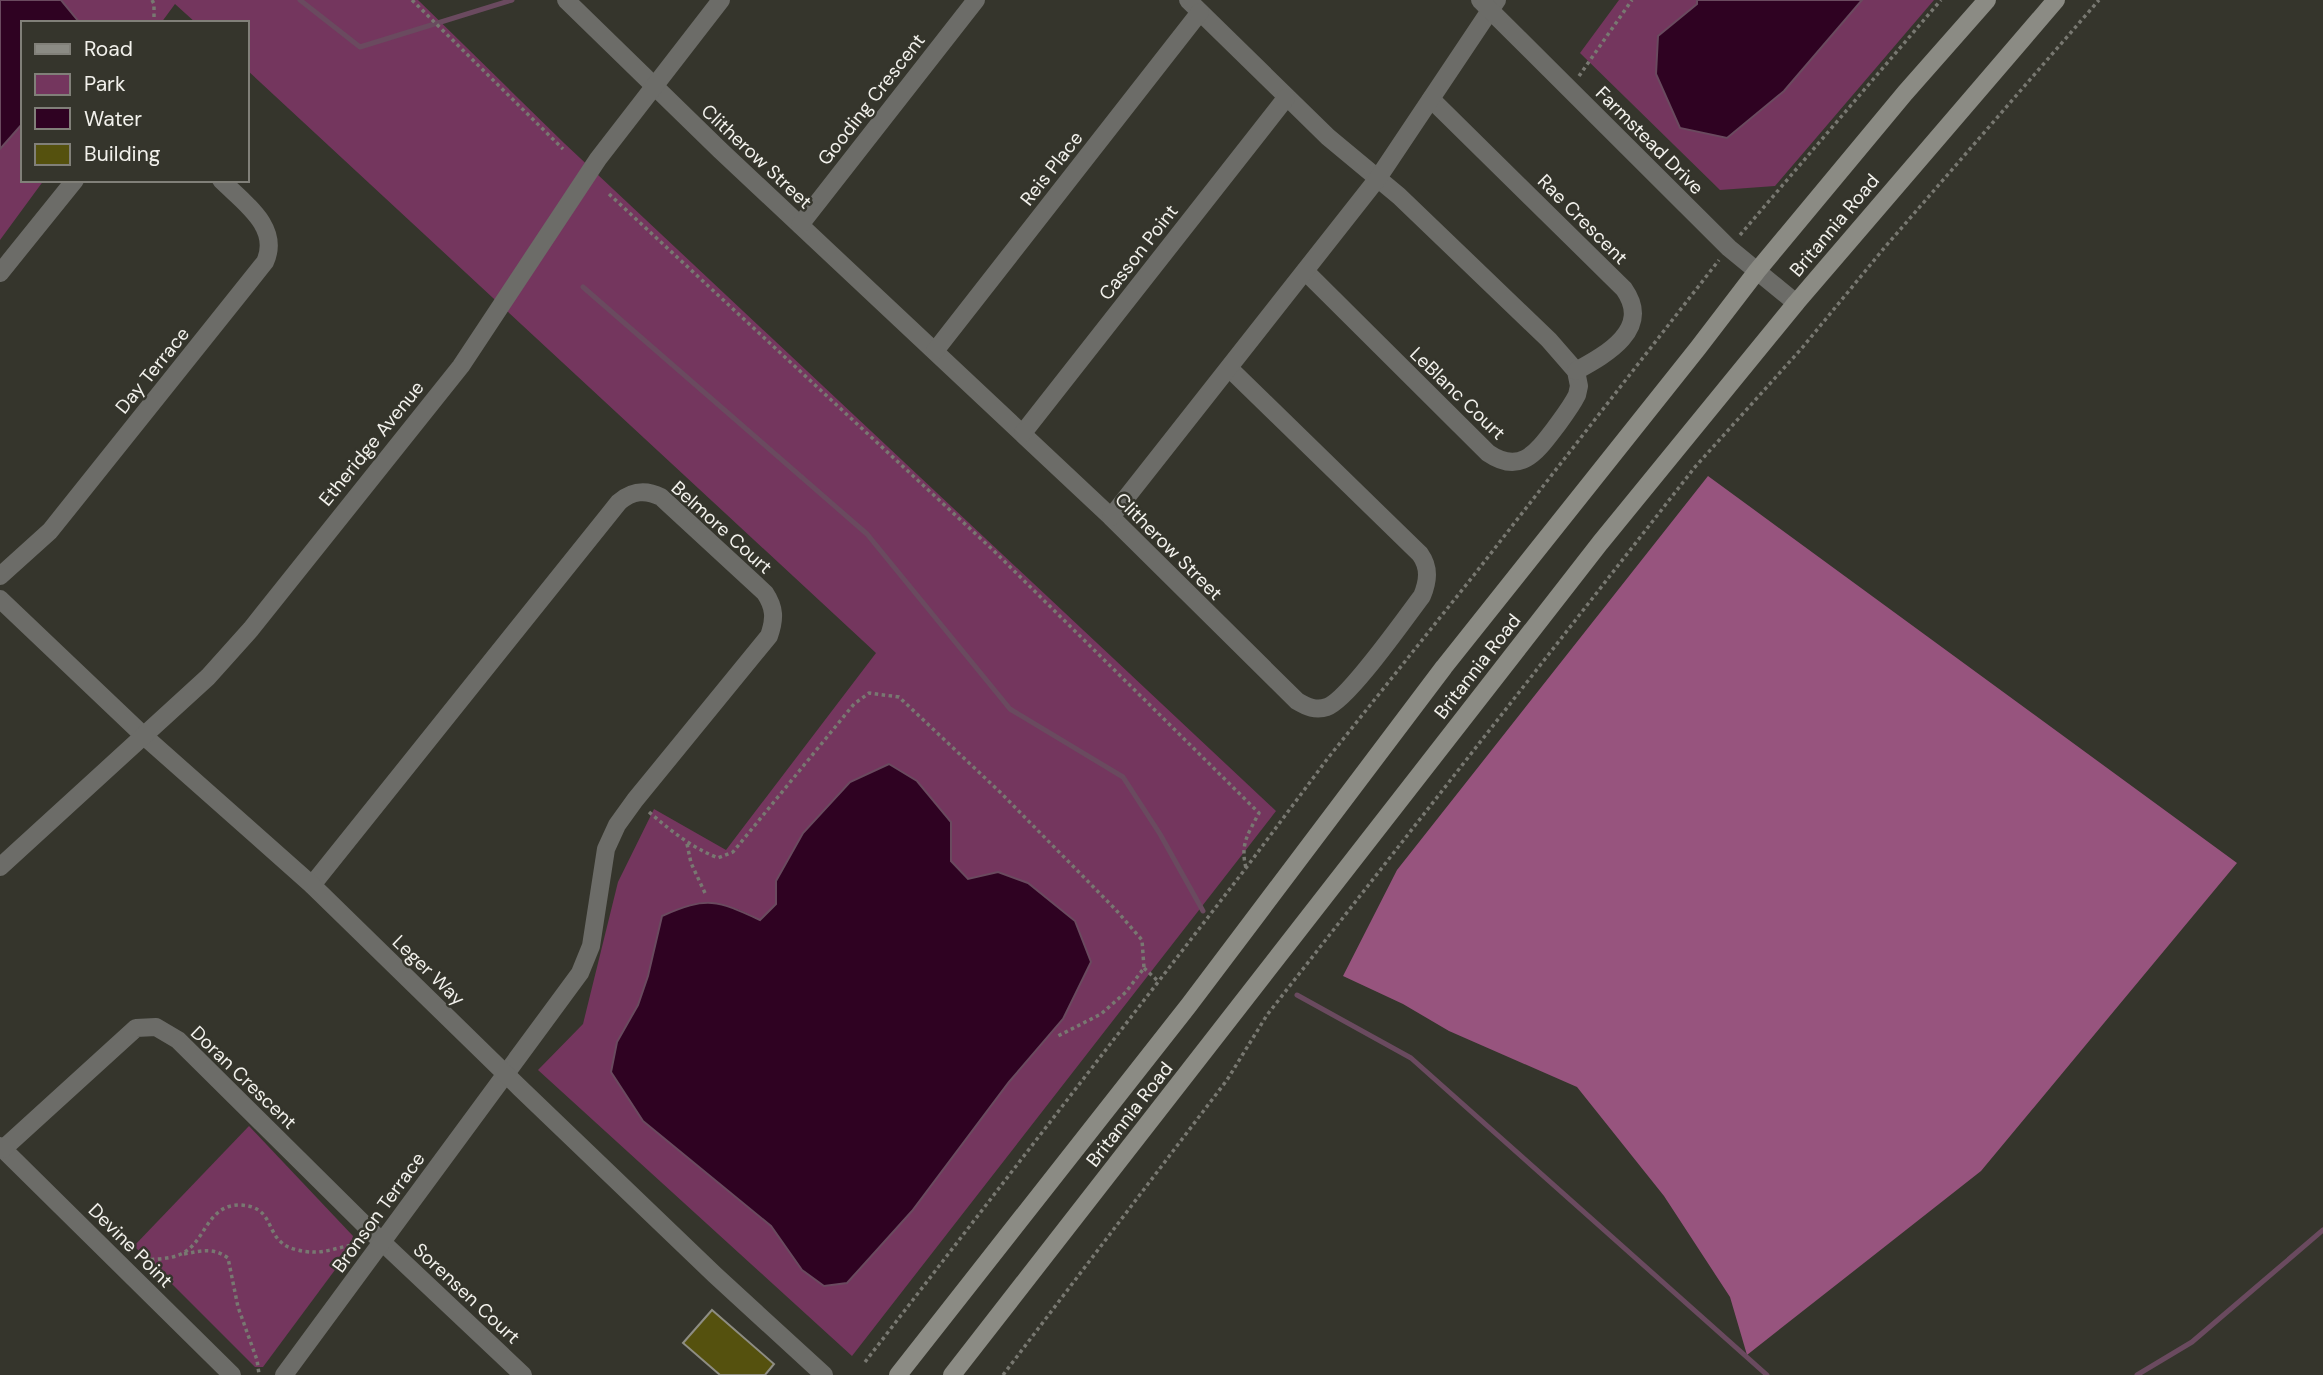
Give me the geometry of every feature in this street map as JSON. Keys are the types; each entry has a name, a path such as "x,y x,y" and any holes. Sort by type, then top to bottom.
{"main road":[{"name":"Britannia Road","path":"898,1375 1189,1005 1444,667 1757,271 1987,0"},
{"name":"Britannia Road","path":"952,1375 1591,554 1796,303 2056,0"}],"street":[{"name":"Clitherow Street","path":"566,0 800,225 1111,517 1297,701 1307,707 1325,708 1336,703 1351,687 1423,596 1428,578 1427,567 1420,554 1229,368"},
{"name":"Etheridge Avenue","path":"0,867 208,677 251,629 461,366 597,159 721,0"},
{"name":"Gooding Crescent","path":"800,225 976,0"},
{"name":"Farmstead Drive","path":"1489,3 1569,88 1729,248 1796,303"},
{"path":"1111,517 1378,178 1431,99 1489,3"},
{"path":"1194,6 1286,98 1346,153 1399,195 1549,340 1576,371"},
{"name":"Reis Place","path":"934,351 1194,6"},
{"name":"Casson Point","path":"1023,433 1286,98"},
{"name":"Rae Crescent","path":"1431,99 1625,289 1632,300 1635,313 1632,323 1611,351 1576,371"},
{"path":"0,273 73,182"},
{"name":"Day Terrace","path":"0,576 50,531 265,262 270,243 268,231 222,182"},
{"name":"LeBlanc Court","path":"1306,271 1488,453 1498,459 1509,462 1523,461 1535,453 1573,404 1579,386 1576,371"},
{"name":"Belmore Court","path":"312,885 626,496 639,491 651,492 661,497 765,593 774,613 769,636 617,825 606,849 591,946 580,973 505,1074"},
{"name":"Leger Way","path":"0,599 144,736 312,885 715,1275 824,1375"},
{"name":"Doran Crescent","path":"2,1147 136,1028 156,1027 178,1040 382,1242"},
{"name":"Bronson Terrace","path":"284,1375 505,1074"},
{"name":"Devine Point","path":"2,1147 232,1375"},
{"name":"Sorensen Court","path":"382,1242 523,1375"}],"path":[{"path":"152,0 154,21"},
{"path":"412,0 563,149"},
{"path":"1569,88 1632,0"},
{"path":"865,1362 1159,982 1328,758 1729,248 1941,0"},
{"path":"1003,1375 1227,1080 1267,1015 1695,467 1802,348 1885,247 2099,0"},
{"path":"609,194 993,550 1259,813 1246,838 1242,853 1246,868"},
{"path":"635,800 687,844 718,858 733,852 854,705 869,693 899,697 1002,793 1142,940 1144,968 1126,992 1101,1014 1058,1036"},
{"path":"687,844 691,863 705,892"},
{"path":"1144,968 1159,982"},
{"path":"182,1254 195,1243 209,1220 225,1208 239,1205 252,1208 265,1216 282,1244 298,1250 315,1253 355,1245"},
{"path":"144,1261 211,1250 219,1251 228,1258 238,1307 257,1360 259,1374"}],"green space":[{"path":"61,0 418,0 564,143 1276,811 852,1356 538,1070 583,1024 618,882 654,809 726,850 876,653 248,71 248,21 194,21 175,4 162,21 78,21","holes":["951,822 951,861 968,880 998,872 1063,1019 1009,1082 912,1211 802,1270 771,1226 643,1121 611,1072 617,1042 638,1005 648,976 662,916 712,904 733,908 760,920 776,904 776,881"]},
{"path":"1619,0 1697,0 1784,91 1862,0 1934,0 1775,186 1720,190 1580,53"},
{"path":"21,125 21,182 43,182 0,240 0,149"},
{"path":"249,1126 353,1236 349,1251 263,1367 255,1367 134,1246"}],"shaded area":[{"path":"1708,476 2237,863 1981,1171 1747,1355 1730,1297 1664,1196 1577,1087 1449,1031 1403,1004 1343,976 1397,870"}],"water":[{"path":"0,0 61,0 78,21 21,21 21,125 0,149"},
{"path":"1697,0 1862,0 1784,91 1727,138 1680,128 1656,74 1658,36 1697,4"},
{"path":"889,764 917,781 951,822 951,861 968,879 998,872 1028,883 1075,921 1091,962 1063,1019 1009,1082 912,1211 847,1283 824,1286 802,1270 771,1226 643,1121 611,1072 617,1042 638,1005 648,976 662,916 690,905 712,903 733,908 760,920 776,904 776,881 803,833 850,782"}],"building":[{"path":"712,1310 774,1364 765,1375 720,1375 683,1343"}],"waterway":[{"path":"300,0 360,47 512,0"},
{"path":"583,287 867,534 1010,709 1123,777 1160,834 1203,911"},
{"path":"1297,995 1411,1058 1767,1375"},
{"path":"2137,1375 2192,1342 2323,1230"}]}
